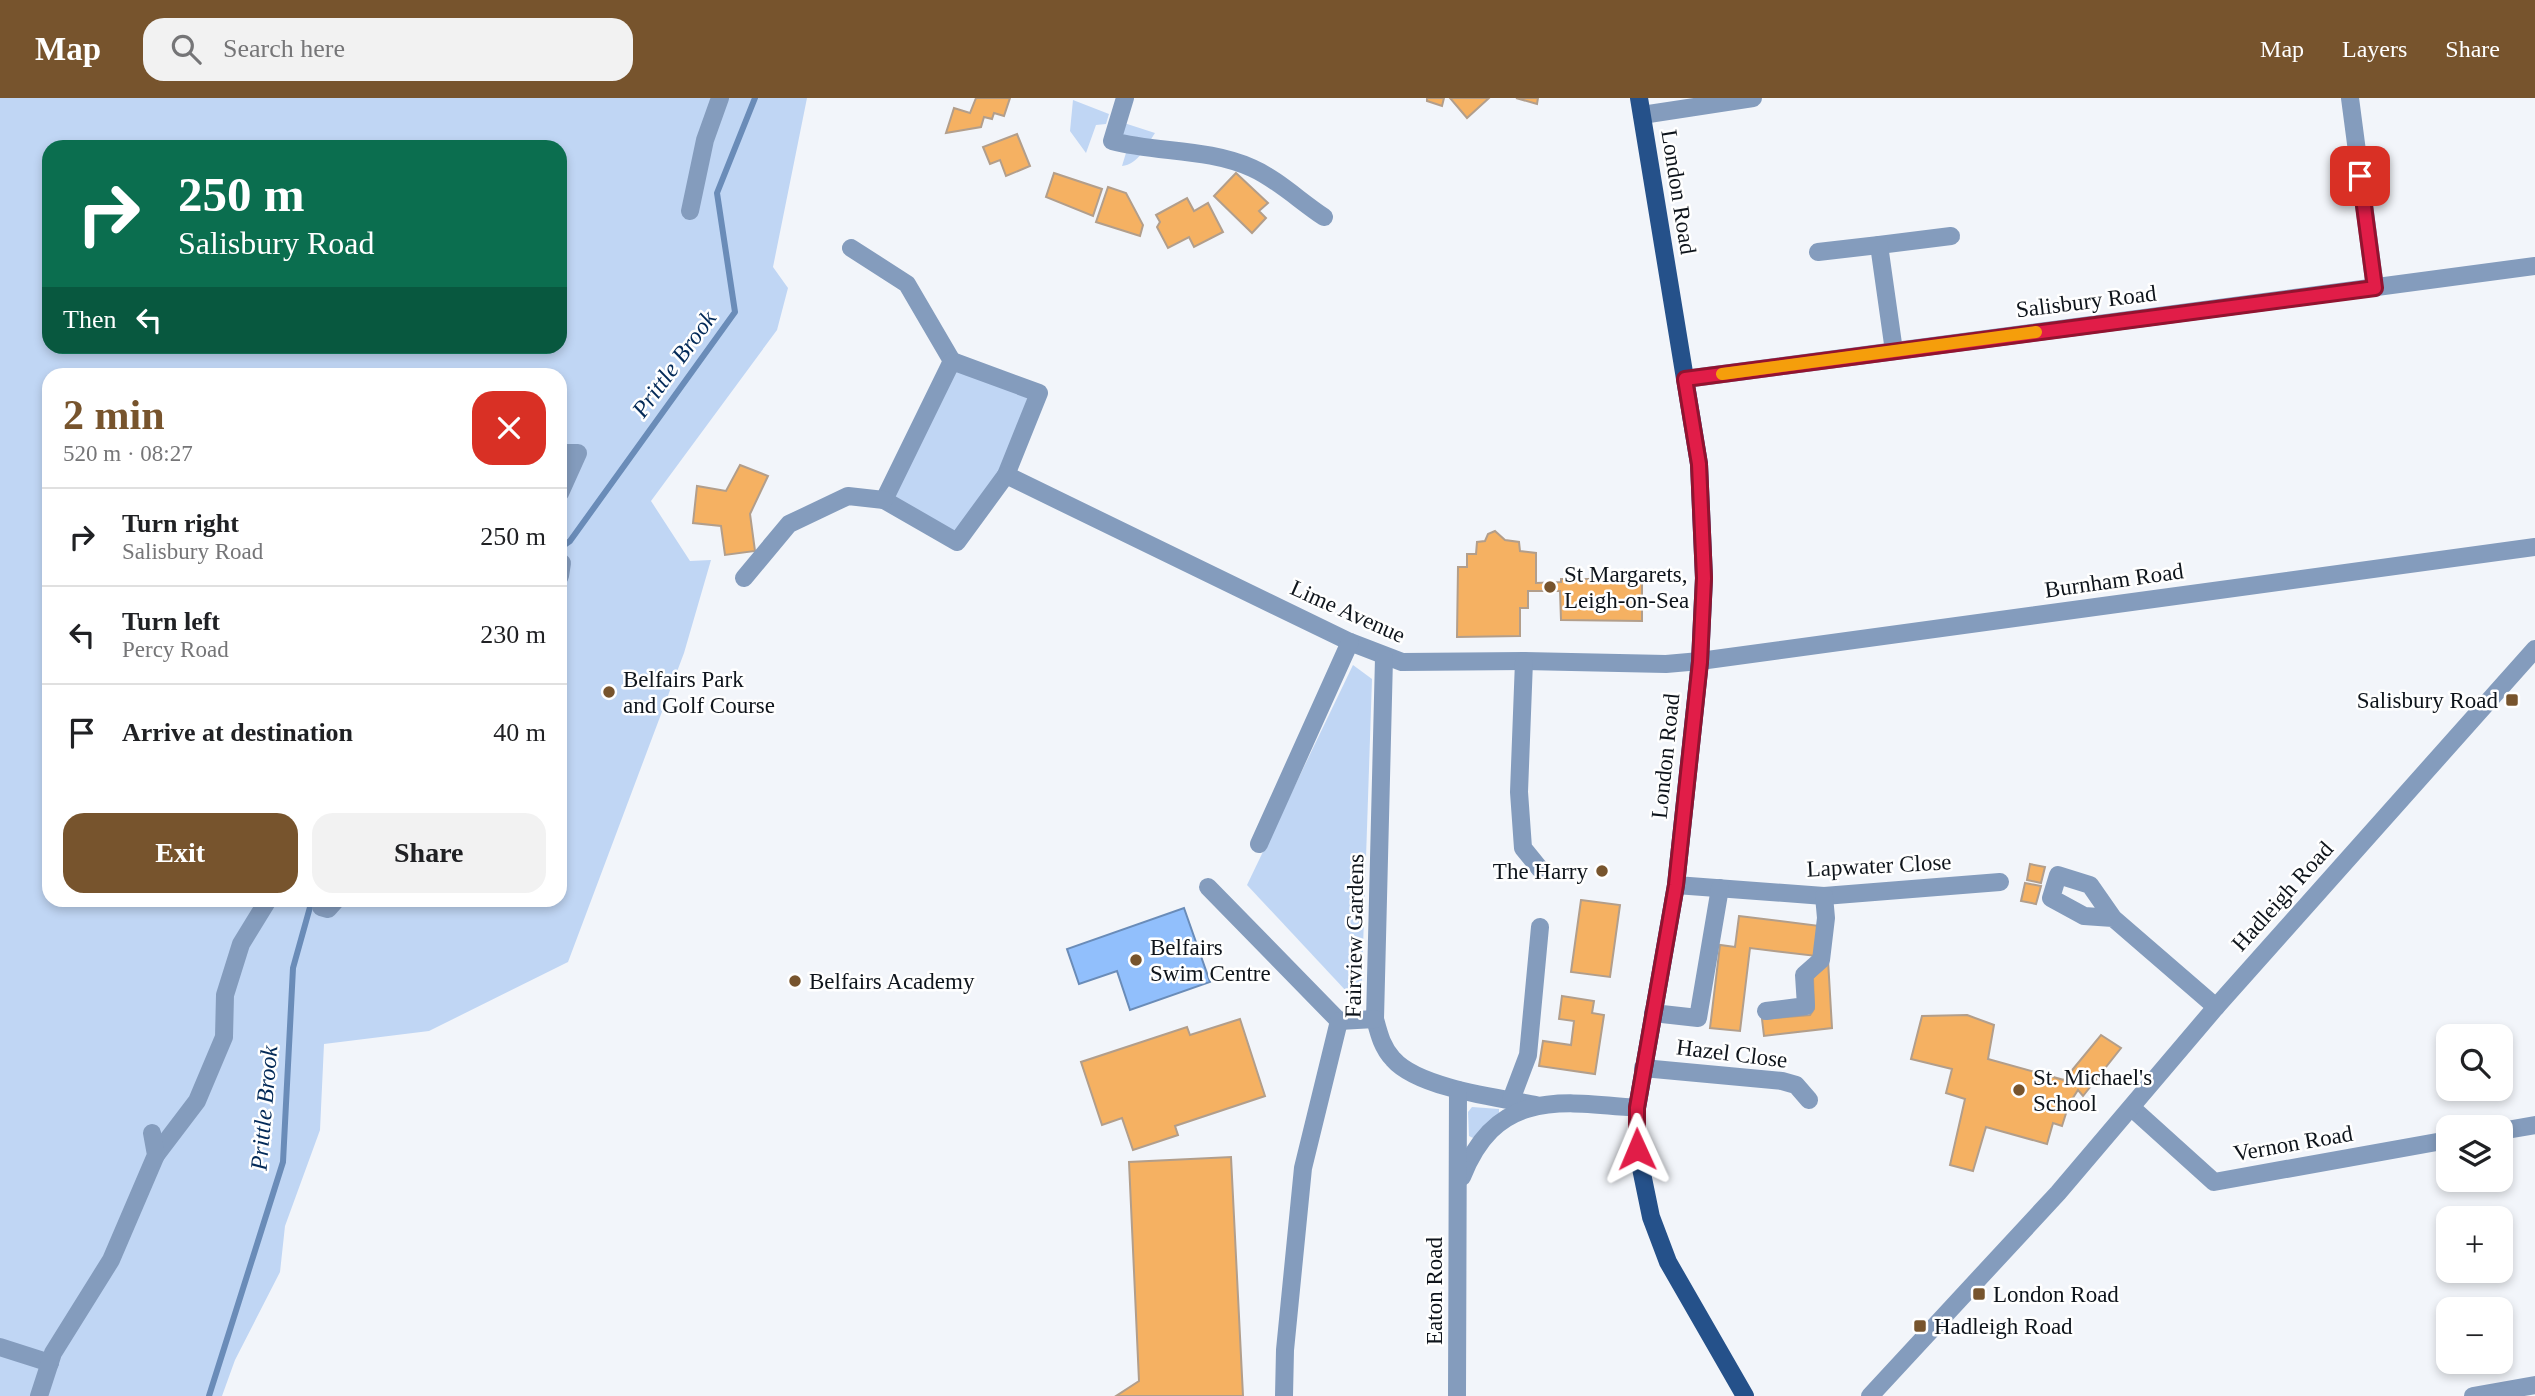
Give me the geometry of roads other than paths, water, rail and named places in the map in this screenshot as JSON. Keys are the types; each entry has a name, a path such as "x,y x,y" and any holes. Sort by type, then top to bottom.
{"main road":[{"name":"London Road","path":"1640,106 1699,477 1704,578 1700,662 1676,885 1637,1108 1637,1149 1651,1217 1668,1262 1745,1396"}],"street":[{"path":"690,211 705,140 720,98"},
{"path":"1125,98 1112,141 1138,148 1201,153 1252,168 1324,217"},
{"path":"1640,106 1753,98"},
{"path":"2350,98 2375,288"},
{"path":"1818,252 1951,236"},
{"path":"1879,245 1894,351"},
{"path":"744,578 789,524 848,496 884,500 957,542 1006,475 1039,393 952,361 907,284 851,248"},
{"name":"Salisbury Road","path":"1685,379 2535,266"},
{"path":"884,500 952,361"},
{"path":"567,453 578,453 567,477"},
{"name":"Lime Avenue","path":"1006,475 1384,658 1402,662 1700,662"},
{"name":"Burnham Road","path":"1700,662 2535,547"},
{"path":"1259,844 1350,642"},
{"name":"Hadleigh Road","path":"1870,1396 2052,1188 2132,1108 2216,1007 2535,649"},
{"name":"Fairview Gardens","path":"1384,658 1376,1019 1381,1042 1394,1061 1434,1082 1458,1090 1536,1105"},
{"path":"1524,661 1519,792 1522,848 1539,869"},
{"name":"Lapwater Close","path":"1676,885 1824,896 2000,882"},
{"path":"1208,887 1339,1021 1376,1019"},
{"path":"1653,1013 1698,1018 1720,888"},
{"path":"1766,1011 1806,1006 1804,975 1821,960 1826,918 1824,896"},
{"path":"40,1396 50,1363 111,1260 156,1154 197,1101 224,1037 225,995 241,944 264,907"},
{"path":"2113,918 2216,1007"},
{"path":"1511,1100 1528,1055 1539,927"},
{"path":"1284,1396 1285,1350 1303,1168 1339,1021"},
{"name":"Hazel Close","path":"1643,1068 1782,1081 1796,1085 1809,1100"},
{"name":"Eaton Road","path":"1457,1396 1458,1090"},
{"name":"Eaton Road","path":"1459,1187 1473,1151 1488,1133 1506,1118 1536,1105 1578,1103 1637,1108"},
{"name":"Vernon Road","path":"2132,1108 2214,1182 2436,1142"},
{"path":"2513,1129 2535,1125"},
{"path":"152,1133 156,1154"},
{"path":"0,1348 50,1363"},
{"path":"2473,1396 2535,1385"}],"water":[{"name":"Belfairs Swim Centre","path":"1184,908 1210,982 1130,1010 1117,971 1079,984 1067,949"}],"waterway":[{"name":"Prittle Brook","path":"567,543 735,312 717,193 755,98"},
{"name":"Prittle Brook","path":"209,1396 283,1162 293,968 310,907"}],"place":[{"name":"St Margarets, Leigh-on-Sea","path":"1550,587"},
{"name":"Belfairs Park and Golf Course","path":"609,692"},
{"name":"Salisbury Road","path":"2512,700"},
{"name":"The Harry","path":"1602,871"},
{"name":"Belfairs Swim Centre","path":"1136,960"},
{"name":"Belfairs Academy","path":"795,981"},
{"name":"St. Michael's School","path":"2019,1090"},
{"name":"London Road","path":"1979,1294"},
{"name":"Hadleigh Road","path":"1920,1326"}]}
